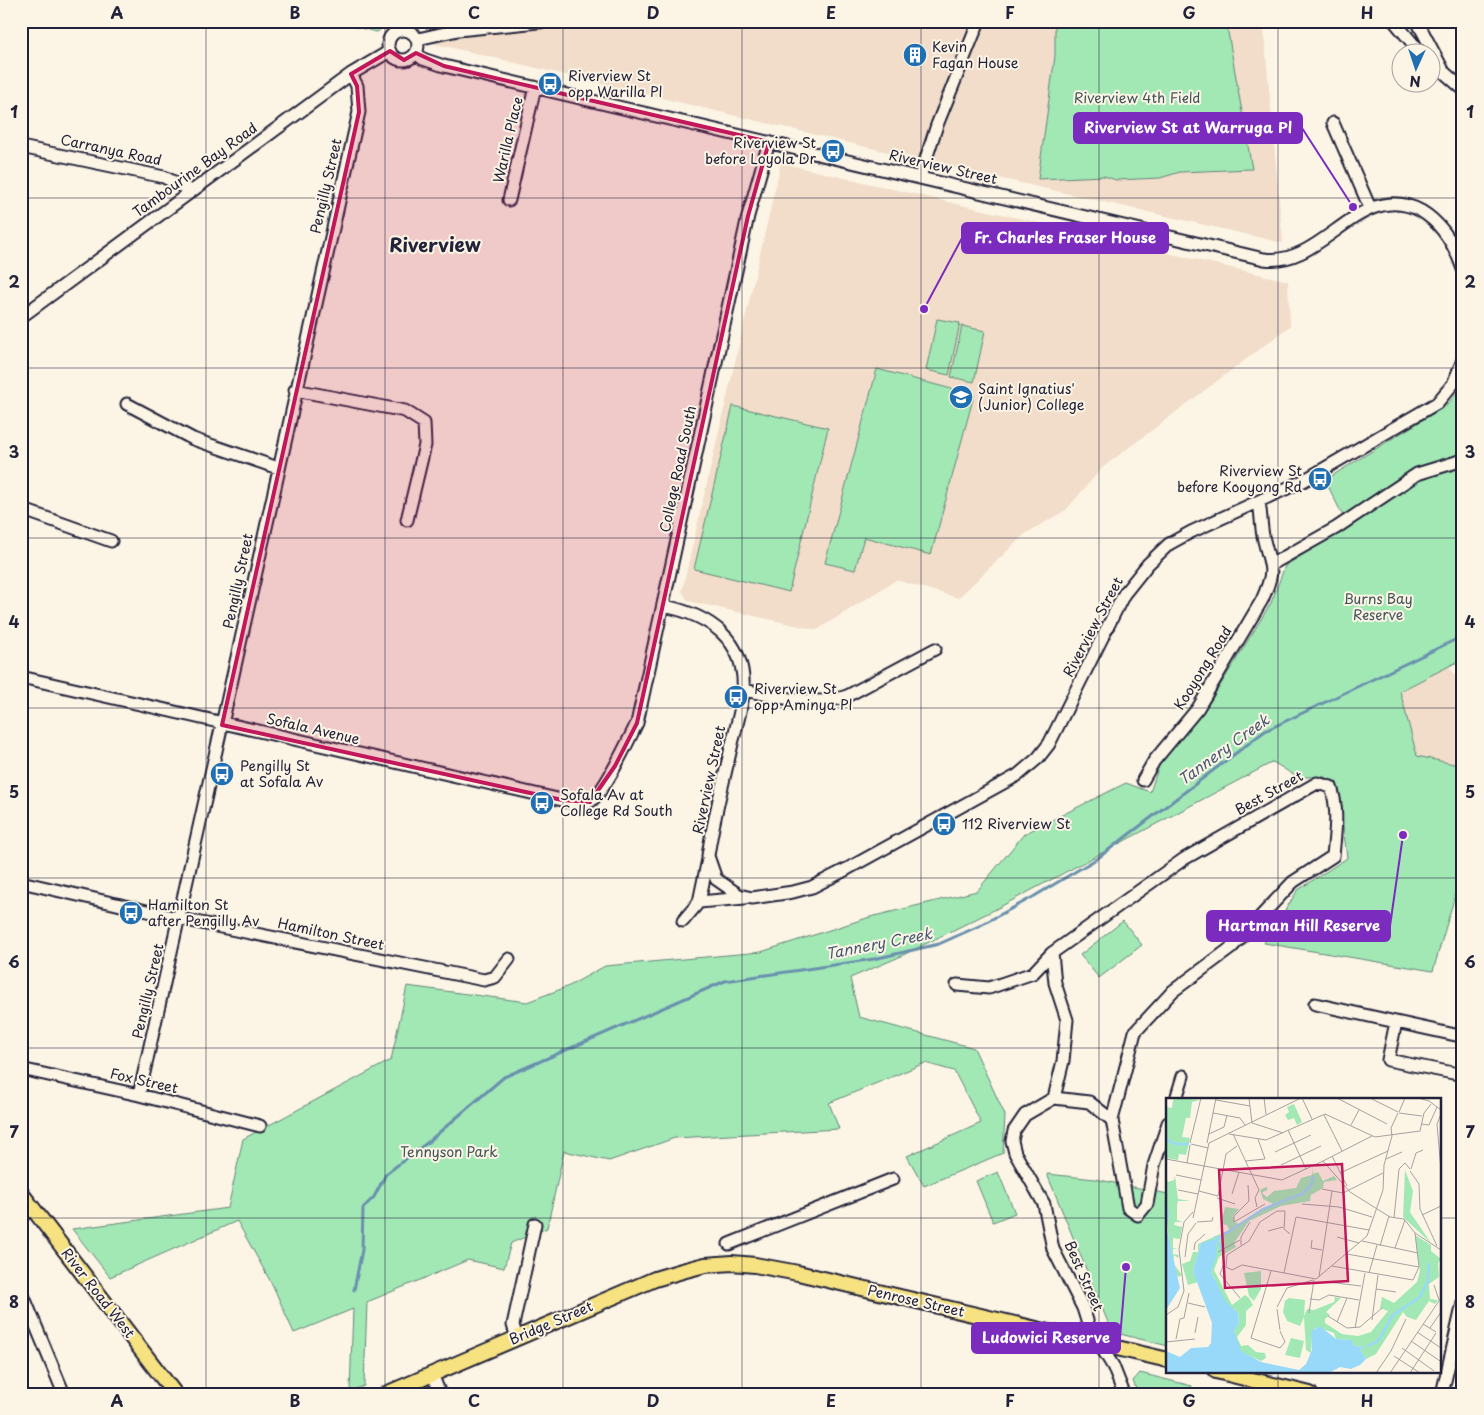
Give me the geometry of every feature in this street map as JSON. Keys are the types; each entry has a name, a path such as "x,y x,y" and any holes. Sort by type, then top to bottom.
{"main road":[{"name":"River Road West","path":"21,1193 27,1212 176,1394"},
{"name":"Penrose Street","path":"721,1264 755,1265 798,1273 1166,1360"},
{"name":"Bridge Street","path":"386,1394 655,1279 698,1267 721,1264"},
{"path":"1224,1372 1250,1375 1310,1394"}],"street":[{"path":"413,31 416,53 409,59 400,59 390,51 389,42 393,34 401,30 458,30 548,21"},
{"path":"920,177 937,125 979,21"},
{"path":"1394,21 1412,42"},
{"path":"1417,21 1444,72 1463,89"},
{"name":"Tambourine Bay Road","path":"21,317 351,74 390,51"},
{"name":"Riverview Street","path":"416,53 432,63 1276,261 1286,260 1307,250 1370,208 1390,204 1409,206 1428,216 1463,247"},
{"name":"Pengilly Street","path":"139,1095 180,918 295,390 358,112 358,86 351,74"},
{"name":"Warilla Place","path":"509,200 535,87"},
{"path":"1333,123 1370,208"},
{"name":"College Road South","path":"597,796 637,723 750,208 770,142"},
{"name":"Carranya Road","path":"21,147 164,177 191,191"},
{"name":"Riverview Street","path":"1446,233 1463,269"},
{"name":"Riverview Street","path":"699,902 775,896 812,887 954,812 1027,768 1049,744 1056,732 1117,606 1135,578 1169,544 1191,532 1303,482 1437,403 1453,384 1463,360"},
{"path":"295,390 405,411 424,423 425,445 408,520"},
{"path":"127,404 193,439 278,468"},
{"path":"1272,564 1336,528 1417,474 1463,460"},
{"name":"Kooyong Road","path":"1143,780 1154,760 1203,700 1262,600 1270,582 1272,564 1263,537 1259,502"},
{"path":"21,509 111,541"},
{"name":"Riverview Street","path":"664,606 699,615 720,629 738,656 744,690 699,902 683,921"},
{"path":"744,690 816,703 834,701 847,696 935,649"},
{"name":"Sofala Avenue","path":"21,677 222,725 577,803 590,802 597,796"},
{"name":"Best Street","path":"1052,953 1184,859 1216,839 1317,783 1331,788 1335,800 1336,818 1333,856 1293,882 1231,948 1173,991 1135,1032 1112,1120 1128,1208 1138,1215 1147,1204 1154,1165 1166,1129"},
{"name":"Riverview Street","path":"708,856 716,879 722,885 739,895 752,898"},
{"name":"Hamilton Street","path":"21,882 180,918 484,980 495,977 509,959"},
{"path":"957,984 989,988 1033,973 1052,953"},
{"path":"1052,953 1055,983 1067,1020 1063,1061 1054,1098 1089,1102 1112,1120"},
{"path":"1315,1004 1460,1036"},
{"path":"1396,1022 1388,1060 1463,1075"},
{"name":"Fox Street","path":"21,1069 139,1095 260,1126"},
{"path":"1176,1098 1183,1076"},
{"name":"Best Street","path":"1054,1098 1025,1115 1014,1131 1012,1140 1015,1153 1044,1204 1053,1249 1124,1394"},
{"path":"729,1244 893,1179"},
{"path":"517,1338 513,1325 535,1224"},
{"path":"21,1290 25,1308 64,1394"},
{"path":"1442,1394 1463,1303"},
{"path":"432,1374 440,1394"}],"highlighted area":[{"path":"390,51 404,60 416,53 444,66 769,142 748,216 637,723 615,766 590,802 562,800 222,725 359,112 357,86 351,74"}],"shaded area":[{"path":"437,21 1263,21 1283,243 929,162 432,43"},
{"name":"Saint Ignatius' (Junior) College","path":"781,163 1288,281 1290,326 1102,468 1066,510 1025,534 958,598 896,580 817,630 688,601 682,591"},
{"path":"1449,666 1463,686 1463,766 1417,756 1400,691"}],"green space":[{"path":"330,21 393,21 377,32"},
{"name":"Riverview 4th Field","path":"1055,21 1226,21 1252,169 1180,172 1160,178 1116,180 1104,176 1038,179 1055,56"},
{"path":"937,319 960,323 949,375 926,370"},
{"path":"962,326 985,331 974,382 951,377"},
{"path":"877,369 974,395 931,555 864,537 855,570 825,563"},
{"path":"1463,386 1463,659 1400,691 1417,756 1463,766 1463,868 1433,971 1264,943 1298,890 1347,858 1339,794 1325,777 1297,777 1273,762 996,909 897,958 850,978 859,1017 974,1048 1005,1115 1003,1153 924,1186 907,1156 981,1123 954,1071 925,1063 829,1103 839,1129 675,1138 609,1161 564,1151 547,1228 511,1243 504,1268 468,1260 367,1302 364,1386 350,1391 353,1309 294,1333 273,1286 237,1221 110,1277 72,1229 228,1208 243,1139 391,1060 407,986 527,1002 569,986 605,966 761,952 870,917 977,891 1024,834 1126,783 1150,792 1160,763 1210,702 1271,603 1285,566 1348,526 1325,480 1447,405"},
{"path":"733,406 828,428 789,592 694,569"},
{"path":"1123,921 1142,945 1099,978 1080,955"},
{"path":"998,1172 1015,1213 993,1222 976,1181"},
{"path":"1047,1174 1095,1179 1166,1194 1166,1346 1112,1332"},
{"path":"1140,1373 1192,1386 1190,1394 1138,1394 1133,1381"}],"waterway":[{"name":"Tannery Creek","path":"354,1290 362,1250 363,1208 374,1197 386,1174 428,1142 504,1077 725,981 874,959 939,944 979,926 1033,897 1098,858 1265,731 1463,636"}],"place":[{"name":"Kevin Fagan House","path":"915,55"},
{"name":"Riverview St opp Warilla Pl","path":"550,84"},
{"name":"Riverview St before Loyola Dr","path":"833,151"},
{"name":"Riverview St at Warruga Pl","path":"1353,207"},
{"name":"Fr. Charles Fraser House","path":"924,309"},
{"name":"Saint Ignatius' (Junior) College","path":"961,397"},
{"name":"Riverview St before Kooyong Rd","path":"1320,479"},
{"name":"Riverview St opp Aminya Pl","path":"736,697"},
{"name":"Pengilly St at Sofala Av","path":"222,774"},
{"name":"Sofala Av at College Rd South","path":"542,803"},
{"name":"112 Riverview St","path":"944,824"},
{"name":"Hartman Hill Reserve","path":"1403,835"},
{"name":"Hamilton St after Pengilly Av","path":"131,913"},
{"name":"Ludowici Reserve","path":"1126,1267"}],"district":[{"name":"Riverview","path":"435,245"}],"park label":[{"name":"Burns Bay Reserve","path":"1378,608"},
{"name":"Tennyson Park","path":"449,1152"}]}
